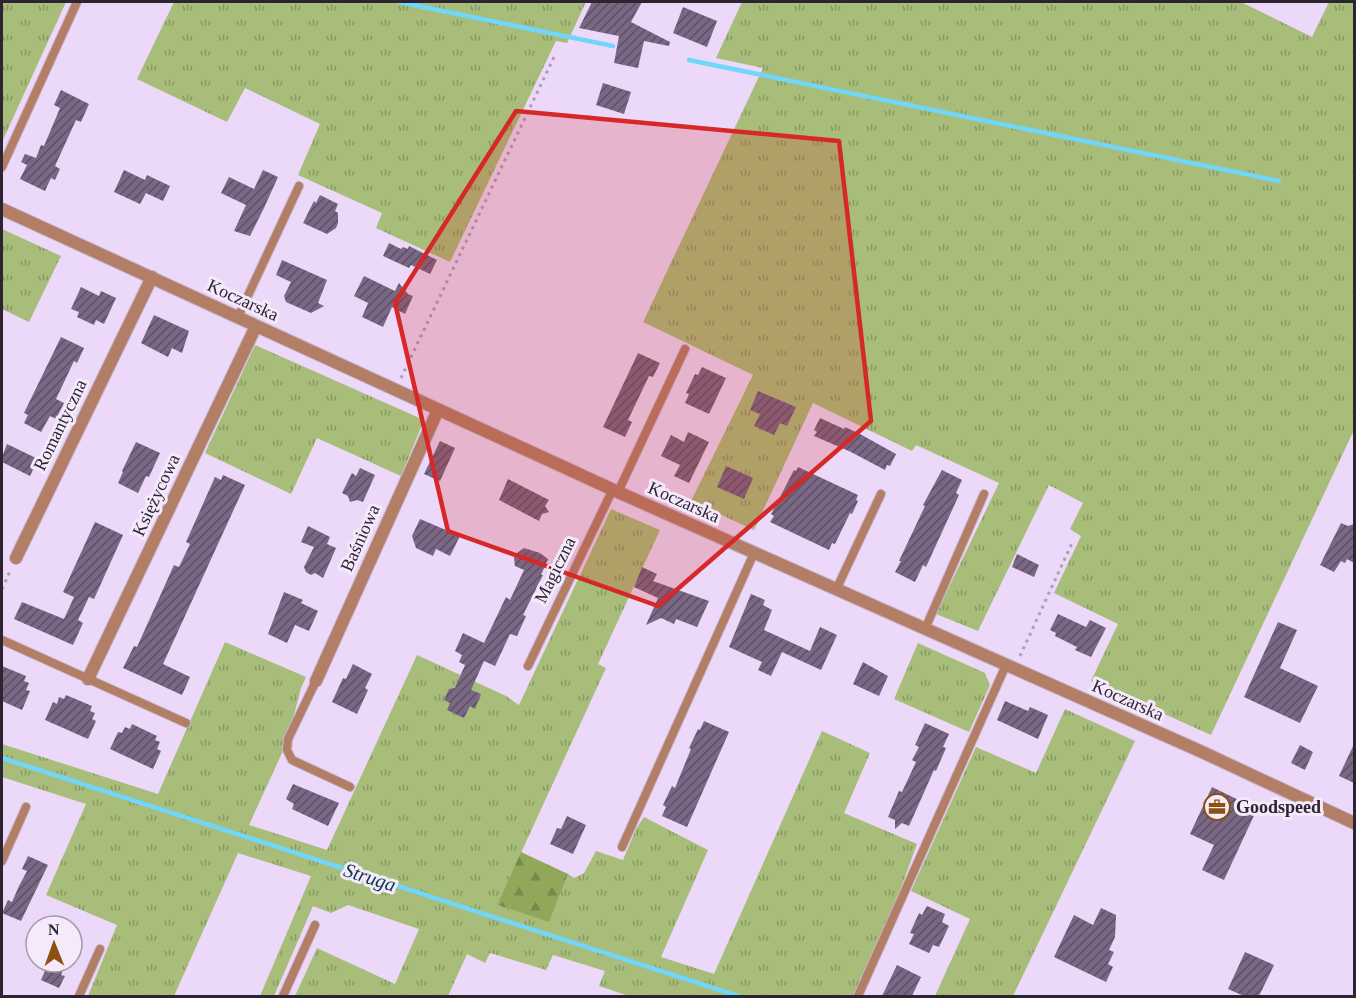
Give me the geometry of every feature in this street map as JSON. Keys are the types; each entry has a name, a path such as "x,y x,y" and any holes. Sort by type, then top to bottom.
{"street":[{"name":"Koczarska","path":"2,209 438,410 1354,823"},
{"name":"Romantyczna","path":"16,558 152,278"},
{"name":"Księżycowa","path":"88,680 256,326"},
{"name":"Baśniowa","path":"316,681 438,410"}],"lane":[{"path":"2,167 77,2"},
{"path":"238,317 299,186"},
{"name":"Magiczna","path":"528,666 685,349"},
{"path":"836,590 881,494"},
{"path":"925,629 984,494"},
{"path":"622,847 754,553"},
{"path":"2,640 186,723"},
{"path":"858,996 1010,667"},
{"path":"316,681 288,739 287,750 292,760 350,787"},
{"path":"2,861 26,807"},
{"path":"283,996 315,925"},
{"path":"79,996 100,949"}],"path":[{"path":"395,390 556,53"},
{"path":"1010,667 1073,541"},
{"path":"2,589 16,558"}],"highlighted area":[{"path":"516,111 839,141 871,421 658,606 448,531 395,303"}],"green space":[{"path":"2,2 66,2 2,142"},
{"path":"174,2 586,2 567,43 556,41 450,262 376,228 382,213 298,175 320,124 245,88 227,122 137,79"},
{"path":"742,2 1241,2 1312,37 1329,2 1354,2 1354,433 1211,735 1091,681 1118,624 1054,593 1081,536 1070,529 1083,503 1049,485 978,631 936,614 999,483 916,445 912,451 813,403 754,530 691,501 753,375 643,322 763,68 716,58"},
{"path":"2,229 61,256 29,322 2,309"},
{"path":"255,345 424,420 401,476 317,438 291,494 205,453"},
{"path":"611,509 660,530 598,664 606,668 497,905 549,921 568,874 574,878 584,873 596,851 623,860 636,829 644,817 708,850 661,957 714,974 822,731 870,753 844,813 917,844 893,910 854,996 629,996 599,986 605,971 553,955 546,970 490,953 485,963 467,954 448,996 295,996 317,948 395,984 419,929 348,905 331,913 313,906 274,996 260,996 311,876 238,853 174,996 88,996 117,925 46,895 86,804 2,777 2,744 158,794 225,642 306,677 287,742 249,825 327,850 417,655 506,696 519,705"},
{"path":"918,643 985,673 990,685 969,732 894,699"},
{"path":"1065,709 1135,741 1013,996 935,996 970,919 911,891 976,747 1036,773"},
{"path":"521,852 568,874 549,922 497,905"}],"building":[{"path":"592,2 642,2 631,22 670,42 669,46 644,41 638,68 614,63 619,36 579,28"},
{"path":"683,7 717,21 707,47 673,33"},
{"path":"603,83 631,92 624,114 596,105"},
{"path":"61,90 89,104 81,122 76,120 55,166 60,169 55,180 51,178 45,191 20,179 27,165 21,162 25,154 36,158 41,145 44,146 60,108 54,105"},
{"path":"124,170 145,180 147,175 170,186 163,201 146,193 140,204 114,192"},
{"path":"263,170 278,177 264,208 250,236 234,231 246,205 221,193 229,177 254,189"},
{"path":"320,195 338,204 335,211 338,213 338,223 336,228 327,234 303,223 314,201 316,203"},
{"path":"389,243 401,249 403,247 408,249 409,246 437,260 430,274 411,265 409,268 383,256"},
{"path":"282,260 327,280 318,303 324,306 311,313 286,302 284,296 291,282 276,275"},
{"path":"364,276 395,291 399,283 408,294 413,296 405,314 392,307 383,327 362,317 368,303 354,296"},
{"path":"81,287 99,296 101,291 116,298 104,324 96,320 94,325 77,317 79,312 71,309"},
{"path":"154,315 189,331 182,353 172,348 168,357 141,343"},
{"path":"61,337 84,348 77,363 74,361 56,399 64,403 56,419 50,416 41,432 24,423 28,415 24,413"},
{"path":"638,353 660,363 653,377 649,376 628,420 632,422 625,437 603,427"},
{"path":"702,367 726,378 709,414 685,403 689,394 686,393 695,374 698,375"},
{"path":"758,391 796,407 787,426 780,423 774,435 754,426 760,414 750,410"},
{"path":"820,418 860,434 896,454 890,466 887,465 885,470 814,436 817,432 814,430"},
{"path":"688,432 709,442 689,483 674,476 680,465 661,456 671,435 684,442"},
{"path":"440,441 455,448 440,481 424,474"},
{"path":"136,442 160,453 149,477 146,476 138,493 118,483"},
{"path":"7,444 38,459 30,476 2,462"},
{"path":"726,466 753,478 744,499 717,487"},
{"path":"798,467 858,495 856,500 858,501 852,514 850,513 835,544 832,543 829,550 770,522 774,516 771,514 794,470 796,471"},
{"path":"360,468 375,475 363,502 357,500 350,502 348,496 342,493 352,473 356,476"},
{"path":"942,470 962,480 956,493 959,495 926,567 923,565 915,582 895,572 925,506 923,505"},
{"path":"223,475 245,485 163,664 190,677 182,695 123,668 134,646 137,647 174,565 179,567 190,544 186,542 215,477 221,480"},
{"path":"508,479 549,500 545,506 549,512 542,514 539,521 499,500"},
{"path":"420,519 460,536 450,556 436,549 433,556 416,548 412,536"},
{"path":"95,522 123,535 94,599 89,597 78,620 83,623 73,645 14,619 22,602 64,619 74,597 63,592"},
{"path":"1341,523 1348,526 1354,524 1354,563 1347,559 1345,563 1341,561 1334,572 1320,565"},
{"path":"308,526 330,537 327,544 336,548 323,578 315,573 311,575 304,567 314,547 301,542"},
{"path":"524,548 540,553 548,559 541,575 543,575 523,615 526,616 517,636 510,634 495,666 484,661 471,690 481,694 475,709 470,706 464,718 447,710 450,703 444,700 449,689 455,688 465,665 459,662 462,655 455,651 463,633 484,643 506,597 510,600 524,570 515,566 514,558"},
{"path":"1017,554 1039,565 1034,577 1012,567"},
{"path":"642,567 657,574 653,581 709,601 697,627 676,619 674,624 661,618 646,625 658,598 634,587"},
{"path":"284,592 303,600 301,603 318,611 309,631 295,625 287,643 268,634"},
{"path":"751,594 765,600 763,605 772,610 764,630 810,651 820,627 837,635 821,670 782,652 771,676 758,670 762,662 729,647"},
{"path":"1058,614 1086,627 1090,620 1106,628 1091,657 1075,650 1077,647 1055,636 1056,633 1050,630"},
{"path":"1278,622 1297,630 1280,668 1318,686 1300,723 1244,697"},
{"path":"863,662 888,676 879,696 853,684"},
{"path":"353,664 372,674 365,688 368,690 357,714 332,702 343,678 346,679"},
{"path":"2,666 26,676 24,681 29,683 26,690 30,691 22,710 2,701"},
{"path":"66,695 92,706 90,711 95,713 92,719 96,721 88,739 45,720 53,702 57,704 59,697 64,699"},
{"path":"1005,701 1028,711 1030,707 1048,715 1038,739 997,720"},
{"path":"704,721 729,732 687,827 662,816 666,807 663,805 672,786 675,788 691,749 689,748"},
{"path":"925,723 949,734 943,747 946,748 909,826 902,823 895,829 895,820 888,817 899,791 902,792 916,762 912,760 919,747 915,745"},
{"path":"132,724 157,736 155,740 160,742 157,749 161,751 153,769 110,749 118,732 122,733 125,727 130,729"},
{"path":"1354,744 1354,783 1339,776"},
{"path":"1300,745 1313,752 1305,770 1291,763"},
{"path":"293,784 339,803 328,826 292,809 294,804 286,799"},
{"path":"1212,787 1257,809 1224,880 1202,870 1214,845 1190,834"},
{"path":"567,816 586,825 573,854 550,844 557,828 561,829"},
{"path":"28,856 48,865 21,921 2,913 8,900 12,902 27,871 22,869"},
{"path":"927,906 945,914 942,922 949,926 939,947 933,945 929,953 909,944 914,934 910,933 919,913 922,915"},
{"path":"1101,908 1116,915 1115,937 1109,950 1114,952 1108,964 1113,967 1106,982 1054,957 1074,915 1093,925"},
{"path":"1245,952 1274,965 1259,996 1244,996 1228,989"},
{"path":"897,965 921,977 912,996 882,996"},
{"path":"44,974 65,976 59,988 41,980"}],"waterway":[{"path":"399,2 613,46"},
{"path":"689,60 1279,181"},
{"name":"Struga","path":"2,758 738,996"}],"place":[{"name":"Goodspeed","path":"1217,807"}]}
